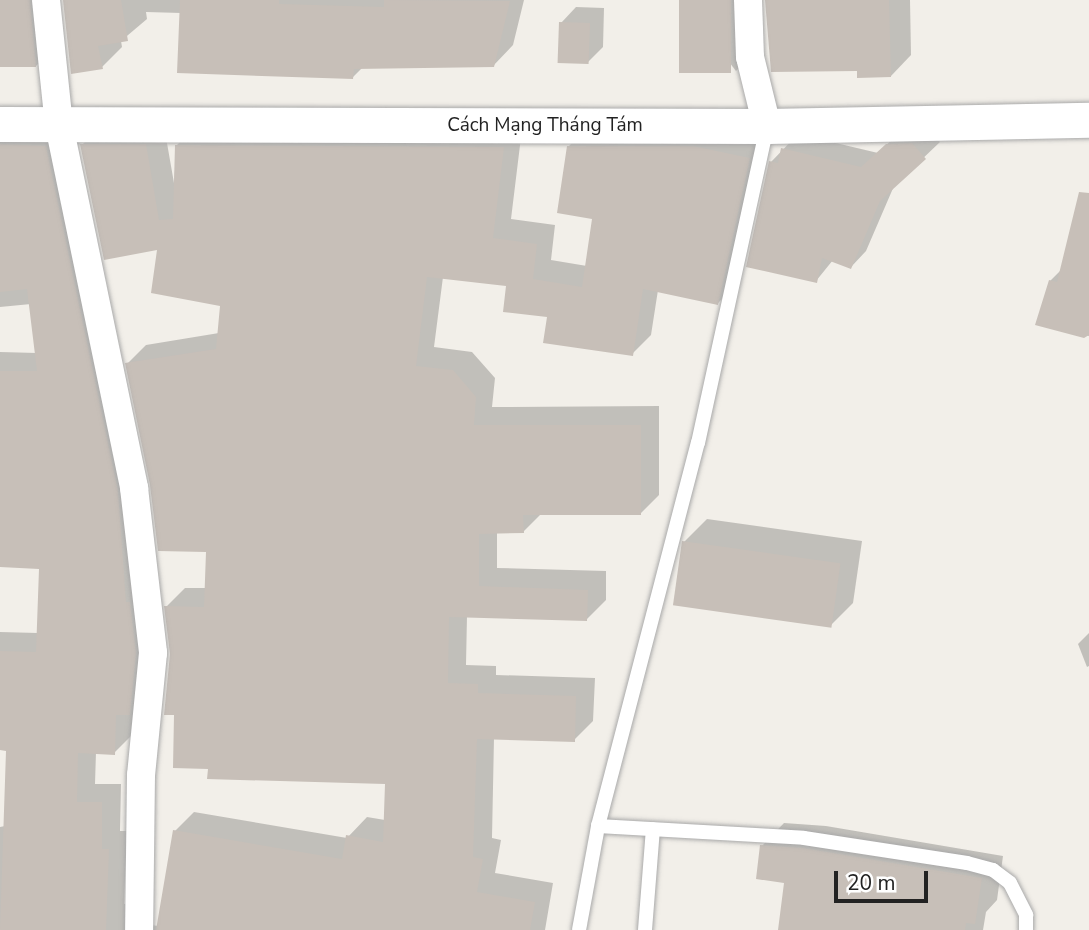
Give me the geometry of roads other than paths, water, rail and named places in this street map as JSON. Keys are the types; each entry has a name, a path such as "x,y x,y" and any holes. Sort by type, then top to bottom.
{"street":[{"path":"47,0 59,125 134,488 153,653 142,775 139,930"},
{"path":"748,0 750,57 767,126"},
{"name":"Cách Mạng Tháng Tám","path":"0,124 767,126 1089,120"}],"lane":[{"path":"579,930 598,826 698,443 767,126"},
{"path":"598,826 817,840 899,850 993,870 1019,896 1026,930"},
{"path":"645,930 653,829"}]}
